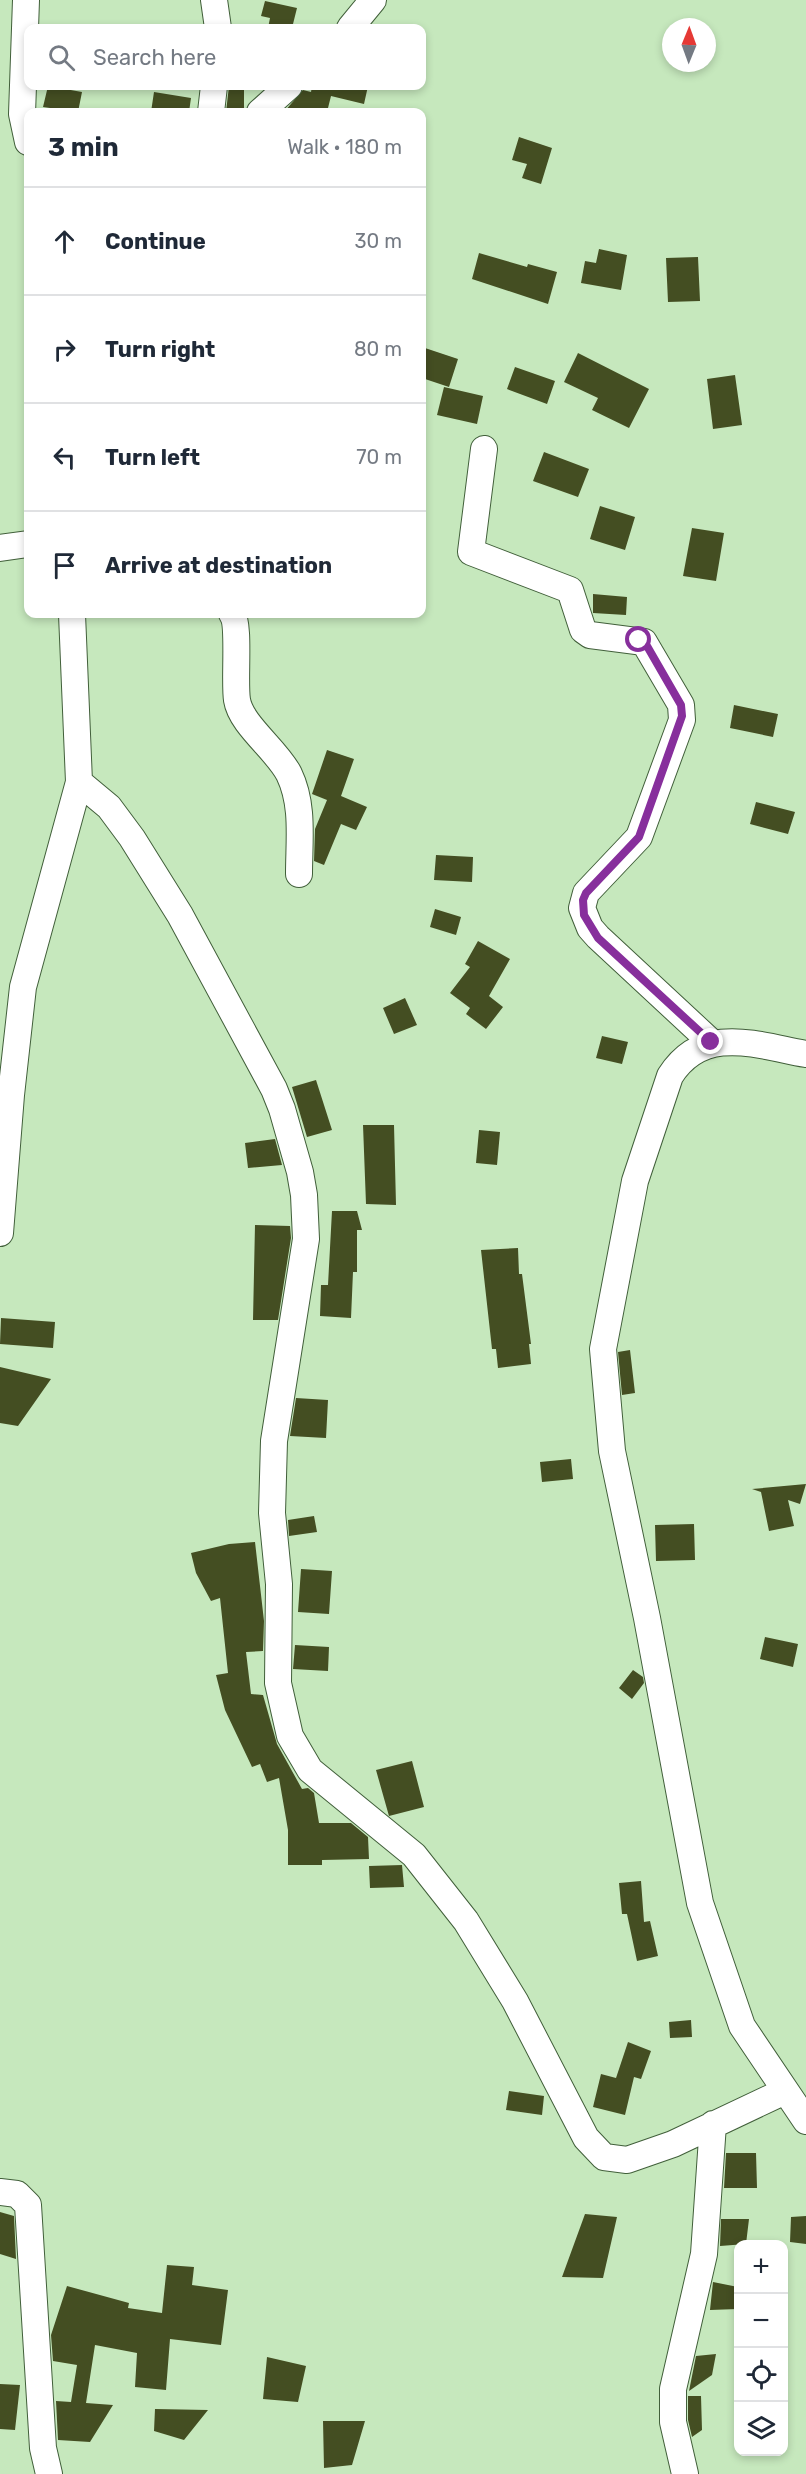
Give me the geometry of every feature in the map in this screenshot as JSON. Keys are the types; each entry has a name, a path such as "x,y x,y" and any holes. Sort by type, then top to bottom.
{"street":[{"path":"25,24 26,0"},
{"path":"214,0 217,24"},
{"path":"353,24 373,0"},
{"path":"24,57 22,114 24,123"},
{"path":"211,108 213,90"},
{"path":"264,108 285,90"},
{"path":"484,449 471,552 570,590 583,630 590,635 644,642 681,705 681,720 639,837 586,893 582,908 590,928 598,938 711,1042"},
{"path":"0,548 24,545"},
{"path":"0,1233 11,1095 23,987 80,782 72,618"},
{"path":"233,618 236,626 237,701 243,715 288,773 298,797 299,874"},
{"path":"80,782 119,820 180,915 274,1089 300,1172 304,1195 305,1261 274,1441 272,1514 279,1584 278,1683 285,1718 298,1754 323,1784 414,1855 466,1921 515,2001 586,2138 599,2154 619,2160 635,2158 673,2144 784,2091"},
{"path":"806,1054 729,1041 711,1042 680,1063 670,1076 635,1181 603,1349 612,1451 647,1618 700,1903 742,2026 806,2121"},
{"path":"684,2474 673,2422 673,2389 704,2254 713,2124"},
{"path":"0,2192 17,2194 28,2205 43,2448 49,2474"}],"building":[{"path":"265,1 297,8 293,24 269,24 270,18 261,16"},
{"path":"47,90 82,92 79,108 43,107"},
{"path":"229,90 244,90 244,108 226,108"},
{"path":"303,90 311,92 311,90 367,90 364,104 331,96 328,108 287,108"},
{"path":"154,92 191,98 190,108 152,108"},
{"path":"519,137 552,148 541,184 522,178 527,164 512,160"},
{"path":"599,249 627,255 621,290 581,283 585,261 596,263"},
{"path":"479,253 527,267 528,264 557,272 548,304 472,279"},
{"path":"698,257 700,301 668,302 666,258"},
{"path":"426,348 458,359 449,387 426,379"},
{"path":"578,353 649,389 629,428 592,410 598,398 564,382"},
{"path":"515,367 555,381 547,404 507,389"},
{"path":"735,375 742,425 713,429 707,379"},
{"path":"444,387 483,396 477,424 437,415"},
{"path":"544,452 589,469 578,497 533,481"},
{"path":"600,506 635,517 625,550 590,539"},
{"path":"692,528 724,533 716,581 683,576"},
{"path":"593,594 627,597 626,615 593,613"},
{"path":"734,705 778,714 773,737 730,728"},
{"path":"327,750 354,759 341,796 367,807 356,830 341,824 324,865 314,861 315,829 327,800 312,794"},
{"path":"756,802 795,812 788,834 750,824"},
{"path":"436,855 473,857 472,882 434,880"},
{"path":"435,909 461,917 456,935 430,927"},
{"path":"478,941 510,959 489,996 503,1007 486,1029 466,1014 470,1008 450,993 470,967 465,964"},
{"path":"405,998 417,1025 394,1034 383,1008"},
{"path":"602,1036 628,1042 622,1064 596,1058"},
{"path":"316,1080 332,1130 307,1137 292,1087"},
{"path":"363,1125 394,1125 396,1205 366,1204"},
{"path":"479,1130 500,1132 497,1165 476,1163"},
{"path":"275,1139 282,1165 248,1168 245,1143"},
{"path":"332,1211 357,1211 362,1230 357,1230 357,1272 353,1272 351,1318 320,1316 321,1285 328,1285"},
{"path":"255,1225 290,1226 291,1238 278,1320 253,1320"},
{"path":"518,1248 519,1274 522,1274 531,1344 529,1344 531,1364 498,1368 496,1349 492,1349 481,1250"},
{"path":"1,1318 55,1322 53,1348 0,1344"},
{"path":"630,1350 635,1393 622,1395 618,1352"},
{"path":"0,1367 51,1379 18,1426 0,1423"},
{"path":"296,1398 328,1400 326,1438 290,1436"},
{"path":"571,1459 573,1479 542,1482 540,1462"},
{"path":"806,1484 800,1504 788,1500 794,1526 769,1531 761,1492 752,1489"},
{"path":"314,1516 317,1532 289,1536 288,1520"},
{"path":"694,1524 695,1560 656,1561 655,1525"},
{"path":"255,1542 264,1621 263,1651 246,1652 251,1694 263,1695 277,1744 302,1789 308,1788 314,1793 319,1823 351,1823 368,1837 369,1859 322,1860 322,1865 288,1865 288,1830 279,1778 267,1782 260,1764 252,1767 225,1710 216,1675 228,1673 220,1598 211,1601 196,1573 191,1553 229,1544"},
{"path":"301,1569 332,1571 329,1614 298,1612"},
{"path":"765,1637 798,1644 793,1667 760,1659"},
{"path":"295,1645 329,1647 328,1671 293,1669"},
{"path":"633,1670 643,1677 644,1683 632,1699 619,1688"},
{"path":"412,1761 424,1807 389,1816 376,1770"},
{"path":"402,1865 404,1887 370,1888 369,1866"},
{"path":"641,1881 644,1922 650,1921 658,1956 637,1961 627,1914 622,1914 619,1883"},
{"path":"691,2020 692,2037 670,2038 669,2022"},
{"path":"628,2042 651,2051 641,2079 634,2077 625,2115 593,2107 601,2074 616,2078"},
{"path":"509,2091 544,2096 542,2115 506,2110"},
{"path":"726,2153 756,2153 757,2188 724,2188"},
{"path":"0,2212 14,2216 16,2259 0,2254"},
{"path":"585,2214 617,2217 603,2278 562,2277"},
{"path":"806,2216 806,2244 790,2242 791,2217"},
{"path":"721,2219 749,2219 746,2240 734,2240 734,2245 720,2246"},
{"path":"167,2265 194,2267 192,2285 228,2290 221,2345 170,2339 166,2390 135,2387 137,2353 95,2345 86,2403 113,2405 90,2442 58,2440 56,2401 71,2402 77,2365 53,2361 51,2335 67,2286 129,2303 128,2308 162,2313"},
{"path":"713,2282 734,2286 734,2309 710,2310"},
{"path":"716,2354 712,2375 689,2391 696,2356"},
{"path":"267,2357 306,2366 298,2402 263,2399"},
{"path":"0,2384 20,2385 15,2430 0,2429"},
{"path":"688,2396 701,2396 702,2430 692,2437 688,2420"},
{"path":"155,2409 208,2410 184,2440 154,2431"},
{"path":"323,2421 365,2421 352,2465 324,2468"}],"route":[{"path":"639,640 647,646 681,705 682,716 639,837 586,893 582,908 590,928 598,938 711,1042"}]}
